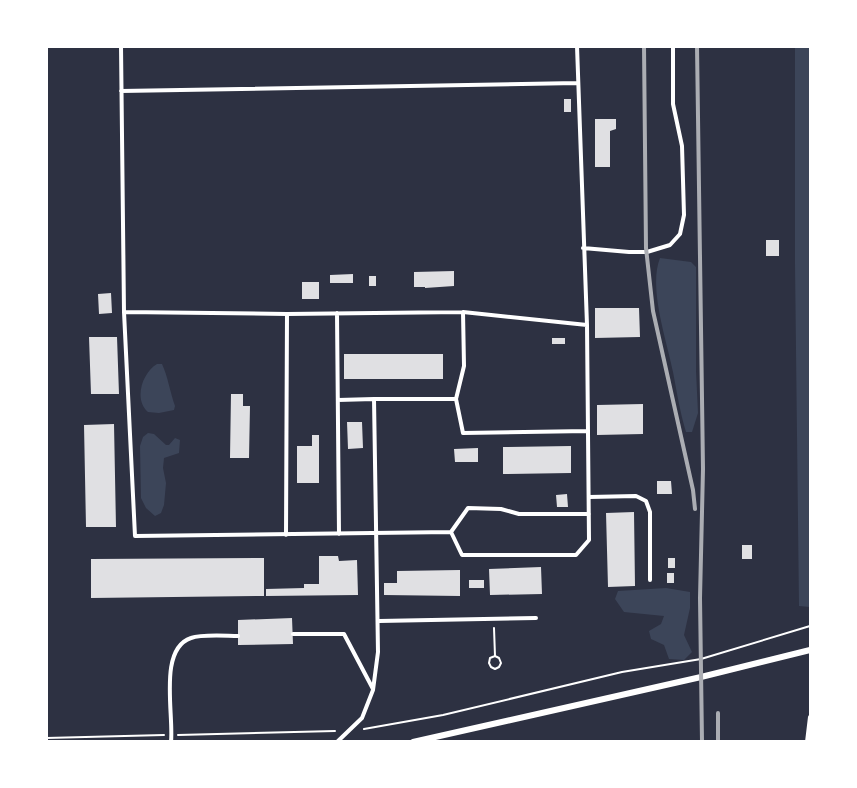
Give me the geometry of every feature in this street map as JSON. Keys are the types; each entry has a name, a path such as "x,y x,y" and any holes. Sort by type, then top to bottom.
{"street":[{"path":"413,741 701,677 810,650"}],"lane":[{"path":"121,46 124,312 135,536 450,532"},
{"path":"450,532 462,555 576,555 589,540 586,325 577,46"},
{"path":"583,248 647,252 670,245 680,234 684,215 682,146 673,104 673,46"},
{"path":"121,91 577,83"},
{"path":"124,312 287,314 463,312 586,325"},
{"path":"463,312 464,366 456,399 463,433 588,431"},
{"path":"337,313 339,534"},
{"path":"286,535 287,314"},
{"path":"337,741 362,718 373,690 378,652 375,399"},
{"path":"338,400 456,399"},
{"path":"589,497 636,496 646,501 650,512 650,580"},
{"path":"450,532 468,508 501,509 519,514 589,514"},
{"path":"379,621 536,618"},
{"path":"293,634 344,634 373,690"},
{"path":"171,741 170,667 179,645 192,637 238,636"},
{"path":"807,741 810,717"}],"path":[{"path":"494,619 495,656"},
{"path":"46,738 348,731 421,719 622,672 701,659 810,626"},
{"path":"495,656 501,663 495,669 490,667 489,663 490,658 495,656"}],"shaded area":[{"path":"810,46 810,607 799,606 795,47"},
{"path":"660,258 691,262 696,267 698,413 692,432 686,432 684,425 657,299 657,270"},
{"path":"157,364 162,364 175,406 174,410 159,413 148,412 141,400 144,379"},
{"path":"148,433 154,434 166,445 169,445 175,438 180,440 179,453 164,458 166,483 164,505 161,513 155,516 146,508 141,498 140,446 143,437"},
{"path":"666,588 690,592 690,608 684,635 692,652 684,660 669,659 664,645 651,639 649,631 661,624 664,616 624,612 615,599 618,591"}],"building":[{"path":"564,99 571,99 571,112 564,112"},
{"path":"595,119 616,119 616,129 610,131 610,167 595,167"},
{"path":"766,240 779,240 779,256 766,256"},
{"path":"454,271 454,286 414,287 414,272"},
{"path":"353,274 353,283 330,283 330,275"},
{"path":"369,276 376,276 376,286 369,286"},
{"path":"302,282 319,282 319,299 302,299"},
{"path":"111,293 112,313 99,314 98,294"},
{"path":"595,308 639,308 640,337 595,338"},
{"path":"89,337 117,337 119,394 91,394"},
{"path":"552,338 565,338 565,344 552,344"},
{"path":"344,354 443,354 443,379 344,379"},
{"path":"231,394 243,394 243,406 250,406 249,458 230,458"},
{"path":"643,404 643,434 597,435 597,405"},
{"path":"347,422 362,422 363,448 348,449"},
{"path":"114,424 116,527 86,527 84,425"},
{"path":"312,435 319,435 319,483 297,483 297,446 312,446"},
{"path":"571,446 571,473 503,474 503,447"},
{"path":"478,448 478,462 455,462 454,449"},
{"path":"657,481 671,481 672,494 657,494"},
{"path":"567,494 568,507 557,507 556,495"},
{"path":"634,512 635,586 608,587 606,513"},
{"path":"742,545 752,545 752,559 742,559"},
{"path":"319,556 338,556 339,561 357,560 358,595 266,596 266,589 304,588 304,584 319,584"},
{"path":"264,558 264,596 91,598 91,559"},
{"path":"668,558 675,558 675,568 668,568"},
{"path":"541,567 542,594 490,595 489,569"},
{"path":"460,570 460,596 384,595 384,583 397,583 397,571"},
{"path":"667,573 674,573 674,583 667,583"},
{"path":"469,580 484,580 484,588 469,588"},
{"path":"292,618 293,644 238,645 238,620"}],"railway":[{"path":"644,46 646,248 653,311 693,490 695,509"},
{"path":"697,46 703,469 700,598 702,742"},
{"path":"718,713 718,742"}]}
